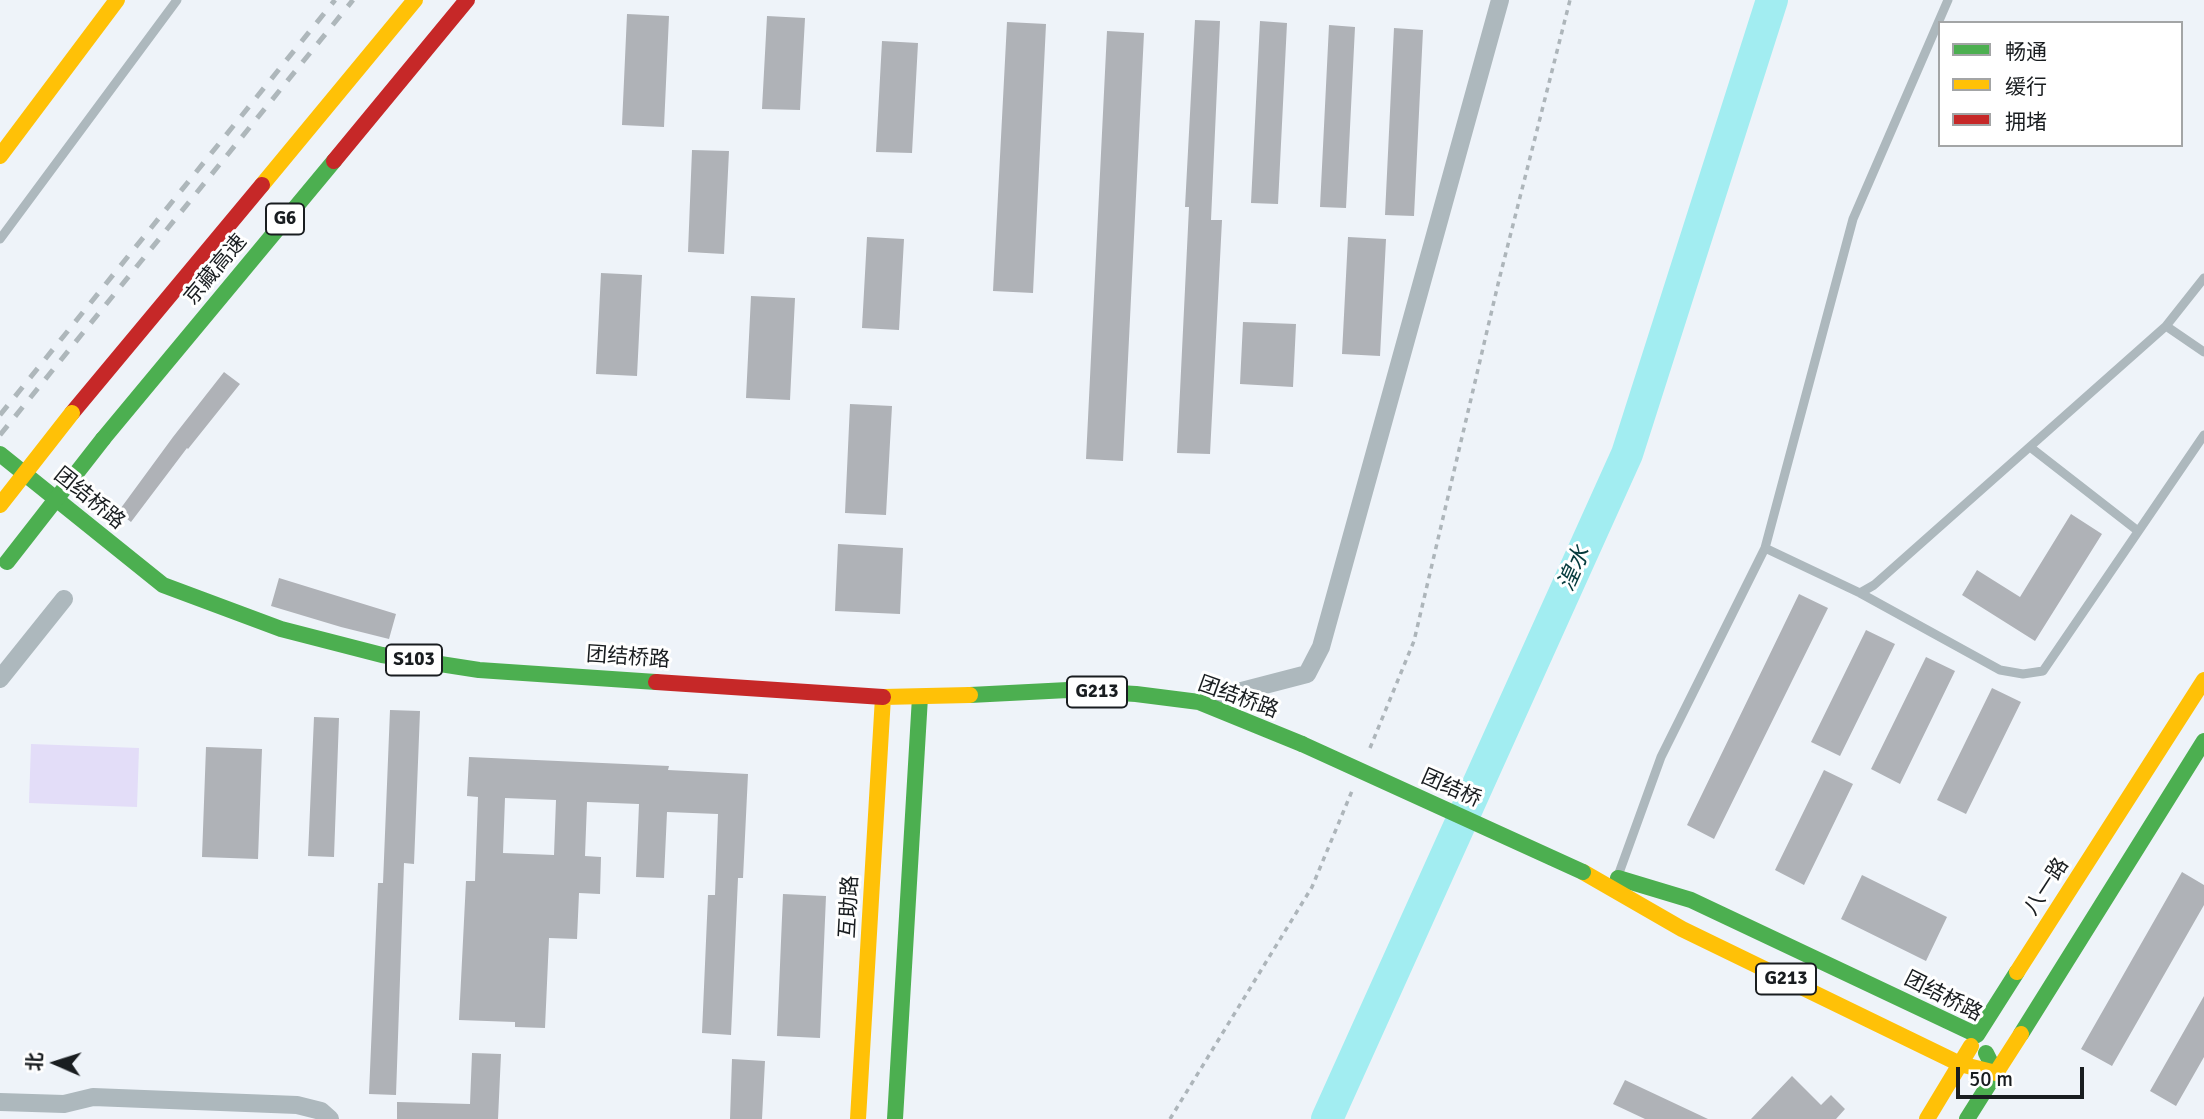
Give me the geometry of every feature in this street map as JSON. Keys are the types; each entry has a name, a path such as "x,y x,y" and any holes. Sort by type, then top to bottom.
{"main road":[{"path":"0,156 117,0"},
{"name":"京藏高速","path":"0,505 72,413 415,0"},
{"name":"京藏高速","path":"4,566 103,439 467,0"},
{"name":"团结桥路","path":"0,454 163,586 281,629 382,655 479,670 883,696 920,697 1068,690 1136,694 1199,702 1302,744"},
{"name":"八一路","path":"1927,1119 1977,1035 2204,680"},
{"name":"互助路","path":"858,1119 883,696"},
{"path":"895,1119 920,697"},
{"path":"1967,1119 2204,741"},
{"name":"团结桥","path":"1302,744 1583,872"},
{"name":"团结桥路","path":"1583,872 1617,877 1691,900 1977,1035 1996,1073"},
{"name":"G213","path":"1583,872 1682,929 1960,1064 1996,1073"}],"street":[{"path":"1199,702 1307,674 1321,647 1500,0"},
{"path":"0,679 64,599"},
{"path":"0,1102 64,1104 93,1097 297,1105 321,1111 330,1119"}],"lane":[{"path":"0,239 177,0"},
{"path":"1939,21 1948,0"},
{"path":"1617,877 1661,757 1765,548 1853,219 1938,23"},
{"path":"1860,593 1874,585 2166,326 2204,278"},
{"path":"2166,326 2204,352"},
{"path":"1765,548 1860,593 1988,665 2013,673 2043,671 2204,435"},
{"path":"2030,447 2138,531"}],"path":[{"path":"1368,752 1414,641 1499,280 1570,0"},
{"path":"1170,1119 1312,887 1353,789"}],"shaded area":[{"path":"31,744 139,748 137,807 29,803"}],"building":[{"path":"627,14 669,16 664,127 622,125"},
{"path":"767,16 805,18 800,110 762,109"},
{"path":"1195,20 1220,21 1211,220 1222,220 1210,454 1177,453 1189,207 1185,207"},
{"path":"1260,21 1287,23 1278,204 1251,203"},
{"path":"1007,22 1046,24 1033,293 993,291"},
{"path":"1329,25 1355,27 1346,208 1320,207"},
{"path":"1394,28 1423,30 1414,216 1385,215"},
{"path":"1107,31 1144,33 1123,461 1086,459"},
{"path":"882,41 918,43 912,153 876,152"},
{"path":"692,150 729,151 724,254 688,252"},
{"path":"867,237 904,239 899,330 862,328"},
{"path":"1348,237 1386,239 1380,356 1342,354"},
{"path":"601,273 642,275 637,376 596,374"},
{"path":"751,296 795,298 790,400 746,398"},
{"path":"1243,322 1296,324 1293,387 1240,384"},
{"path":"224,372 240,384 131,522 118,512"},
{"path":"850,404 892,406 886,515 845,513"},
{"path":"2071,514 2102,534 2035,641 1962,595 1977,570 2020,597"},
{"path":"838,544 903,548 900,614 835,611"},
{"path":"279,578 396,614 389,639 271,606"},
{"path":"1799,594 1828,608 1714,839 1687,825"},
{"path":"1866,630 1895,644 1840,756 1811,742"},
{"path":"1926,657 1955,671 1900,784 1871,769"},
{"path":"1992,688 2021,702 1966,814 1937,800"},
{"path":"390,710 420,711 414,864 404,863 396,1095 369,1094 378,883 383,883"},
{"path":"314,717 339,718 334,857 308,856"},
{"path":"206,747 262,749 258,859 202,857"},
{"path":"469,757 669,766 668,770 748,774 743,878 738,878 731,1035 702,1033 708,895 715,895 718,814 667,812 664,878 636,877 639,804 587,802 585,856 601,857 600,894 579,893 577,939 549,938 545,1028 515,1027 515,1022 459,1020 466,881 475,881 478,797 467,796","holes":["505,798 556,800 554,855 503,853"]},
{"path":"1824,770 1853,784 1804,885 1775,870"},
{"path":"2182,872 2204,885 2204,905 2112,1066 2081,1049"},
{"path":"1862,875 1947,917 1926,961 1841,919"},
{"path":"783,894 826,896 820,1038 777,1036"},
{"path":"2204,996 2204,1057 2176,1106 2150,1091"},
{"path":"472,1053 501,1054 498,1119 397,1119 397,1102 470,1104"},
{"path":"732,1059 765,1061 762,1119 730,1119"},
{"path":"1792,1076 1821,1105 1831,1095 1845,1109 1836,1119 1751,1119"},
{"path":"1625,1080 1708,1119 1645,1119 1613,1104"}],"waterway":[{"name":"湟水","path":"1327,1119 1627,454 1772,0"}],"railway":[{"path":"0,415 335,0"},
{"path":"0,435 353,0"}],"traffic: fast":[{"path":"103,439 334,161"},
{"path":"7,562 103,439"},
{"path":"0,454 163,585 281,629 382,655 479,670 656,682"},
{"path":"970,695 1068,690 1136,694 1199,702 1302,744"},
{"path":"895,1119 920,697"},
{"path":"2021,1034 2204,741"},
{"path":"1302,744 1583,872"},
{"path":"1618,878 1691,900 1977,1035 2017,972"},
{"path":"1967,1119 1996,1073 1986,1053"}],"traffic: slow":[{"path":"0,156 117,0"},
{"path":"262,185 415,0"},
{"path":"0,505 72,413"},
{"path":"2017,972 2204,680"},
{"path":"858,1119 883,697 970,695"},
{"path":"1583,872 1682,929 1960,1064 1996,1073 2021,1034"},
{"path":"1927,1119 1971,1046"}],"traffic: jam":[{"path":"334,161 467,0"},
{"path":"72,413 262,185"},
{"path":"656,682 883,697"}]}
